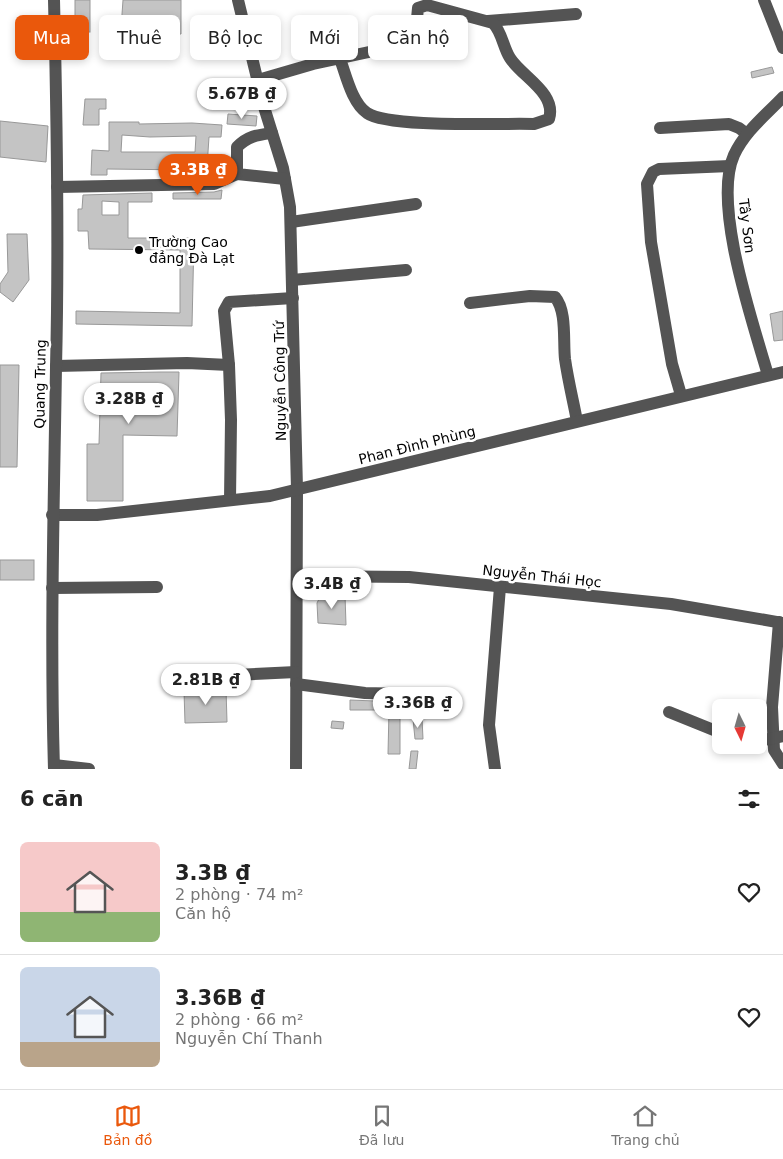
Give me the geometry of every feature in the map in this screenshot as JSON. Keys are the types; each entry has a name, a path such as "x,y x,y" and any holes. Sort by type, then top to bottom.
{"street":[{"name":"Quang Trung","path":"54,0 57,187 56,366 52,515 54,767"},
{"name":"Nguyễn Công Trứ","path":"238,0 285,179 290,222 297,490 296,769"},
{"path":"764,0 783,48"},
{"path":"358,55 411,43 415,39 417,12 420,5 427,5 488,21 576,14"},
{"path":"340,60 359,105 367,113 376,117 422,122 534,124 549,119 551,113 546,97 512,61 504,49 498,28 488,21"},
{"path":"258,80 336,60"},
{"name":"Tây Sơn","path":"768,375 736,258 728,195 730,166 747,134 783,97"},
{"path":"660,128 729,124 747,134"},
{"path":"237,174 237,147 244,139 253,135 272,133"},
{"path":"682,395 672,364 654,260 647,184 653,172 658,169 730,166"},
{"path":"57,187 214,184 237,174 285,179"},
{"path":"290,222 416,204"},
{"path":"292,280 406,270"},
{"path":"470,303 530,296 555,297 559,302 561,311 565,355 577,421"},
{"path":"230,500 231,420 224,311 230,302 293,298"},
{"path":"56,366 228,365"},
{"name":"Phan Đình Phùng","path":"52,515 97,515 270,496 783,372"},
{"name":"Nguyễn Thái Học","path":"297,576 409,577 671,604 781,622"},
{"path":"52,588 157,587"},
{"path":"495,769 490,724 500,587"},
{"path":"781,622 772,707 778,738 774,750 783,764"},
{"path":"174,678 296,678 365,694 406,694"},
{"path":"669,712 712,729"},
{"path":"54,767 89,769"}],"building":[{"path":"75,0 90,0 90,32 89,15 75,15"},
{"path":"123,0 181,0 181,34 180,15 122,15"},
{"path":"772,67 774,73 752,78 751,72"},
{"path":"85,99 106,99 106,109 99,109 99,125 83,125"},
{"path":"228,114 257,116 256,126 227,124"},
{"path":"0,121 48,126 46,162 0,157"},
{"path":"109,122 222,125 221,137 209,137 207,167 219,167 219,173 212,176 193,176 194,170 107,169 107,175 91,175 92,150 109,151","holes":["122,135 150,137 196,136 195,152 121,152"]},
{"path":"222,190 221,199 173,199 173,193 214,192"},
{"path":"152,193 152,202 128,202 128,238 194,238 192,326 76,324 76,311 180,313 180,250 89,249 88,231 78,231 78,209 82,209 83,195","holes":["102,201 119,202 119,215 102,215"]},
{"path":"7,234 27,234 29,280 13,302 0,292 0,284 8,272"},
{"path":"783,311 783,340 774,341 770,314"},
{"path":"0,365 19,365 17,467 0,467"},
{"path":"179,372 177,436 123,435 123,501 87,501 87,444 99,444 101,373"},
{"path":"0,560 34,560 34,580 0,580"},
{"path":"325,595 345,595 346,625 318,623 317,603 320,597"},
{"path":"226,689 227,722 185,723 184,691"},
{"path":"350,700 400,702 400,754 388,754 389,710 350,710"},
{"path":"422,718 423,739 415,739 413,719"},
{"path":"332,721 344,722 343,729 331,728"},
{"path":"411,751 418,751 416,769 409,769"}],"place":[{"name":"Trường Cao đẳng Đà Lạt","path":"139,250"}]}
